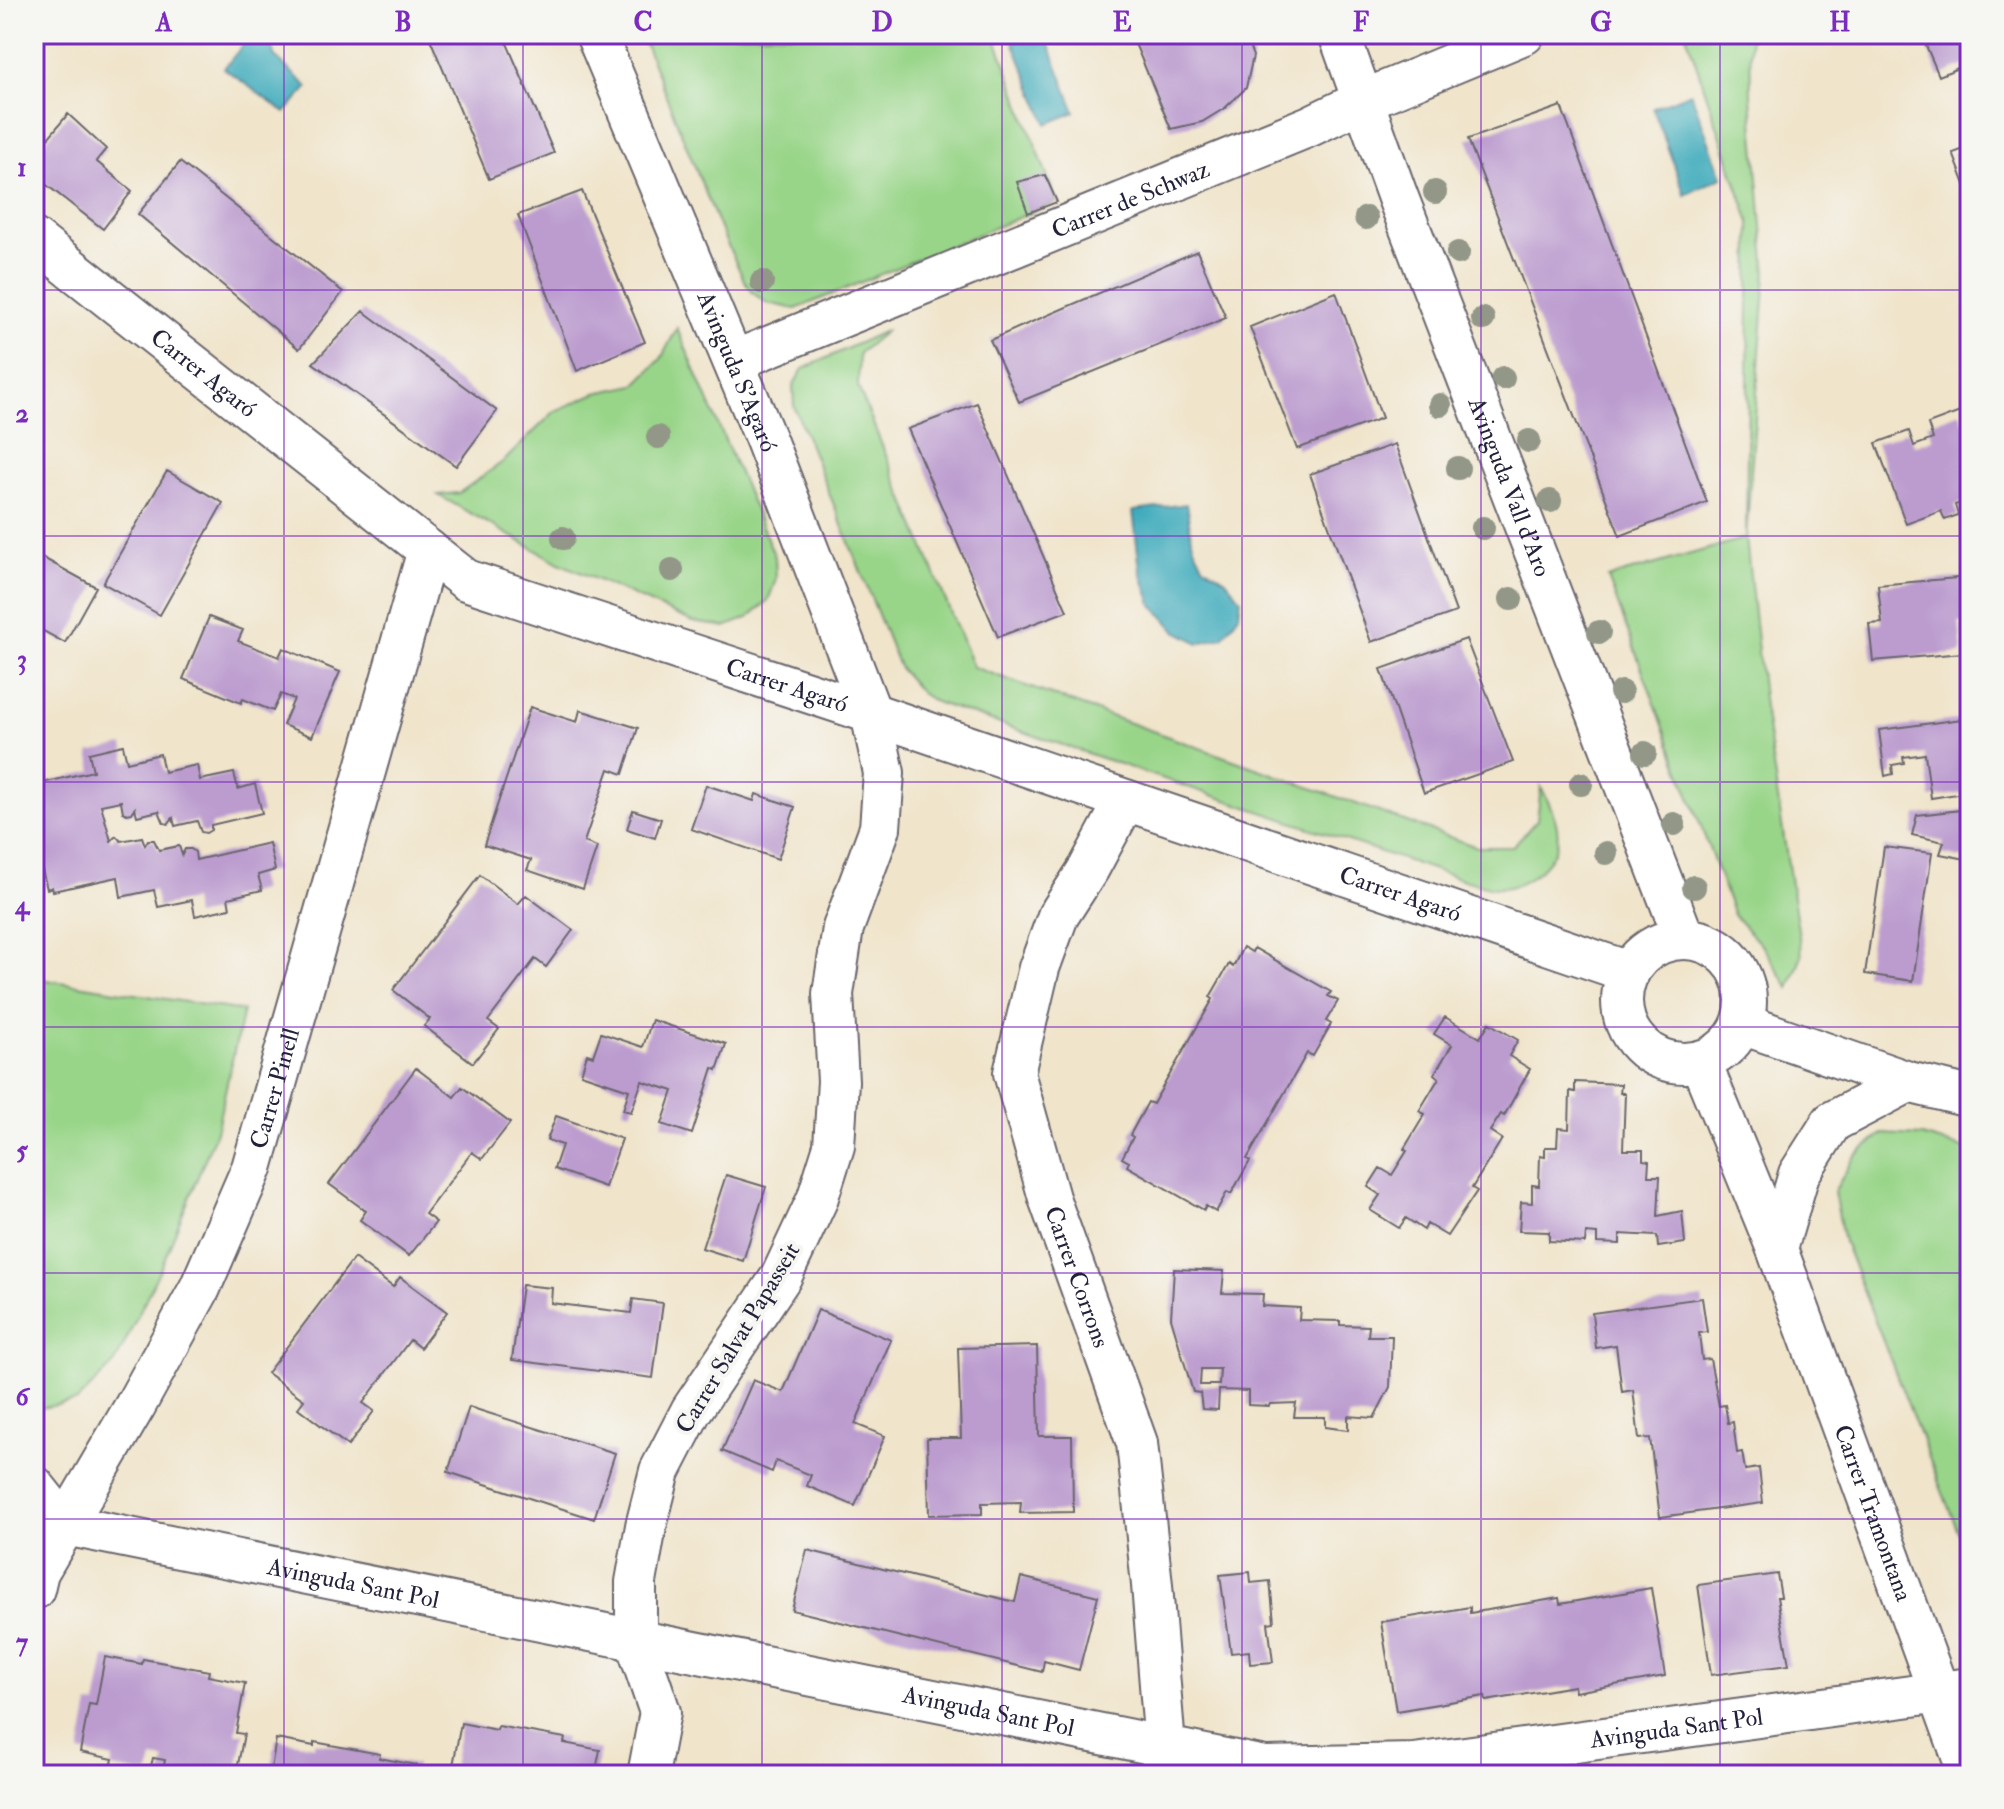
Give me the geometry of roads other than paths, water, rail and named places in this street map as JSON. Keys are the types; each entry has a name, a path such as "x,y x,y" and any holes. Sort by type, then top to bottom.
{"street":[{"name":"Avinguda S'Agaró","path":"596,34 734,361 871,713"},
{"name":"Avinguda Vall d'Aro","path":"1339,34 1362,101 1684,938"},
{"name":"Carrer de Schwaz","path":"734,361 1295,132 1524,34"},
{"name":"Carrer Agaró","path":"34,239 466,580 871,713 1629,972"},
{"name":"Carrer Pinell","path":"34,1589 38,1572 200,1288 252,1168 428,550"},
{"name":"Carrer Salvat Papasseit","path":"648,1775 660,1712 636,1642 636,1582 646,1526 660,1471 691,1411 781,1277 817,1200 834,1146 838,1081 833,994 843,928 880,828 884,773 871,713"},
{"name":"Carrer Corrons","path":"1125,801 1089,868 1058,916 1039,968 1014,1073 1049,1198 1137,1443 1152,1585 1164,1761"},
{"path":"1684,938 1707,943 1725,954 1739,970 1747,997 1742,1024 1720,1052 1700,1061 1681,1063 1650,1053 1634,1038 1623,1014 1623,992 1629,972 1645,952 1664,942 1684,938"},
{"path":"1742,1024 1908,1082 1970,1097"},
{"name":"Carrer Tramontana","path":"1700,1061 1955,1690 1969,1775"},
{"path":"1777,1249 1799,1174 1832,1122 1908,1082"},
{"path":"34,1486 65,1525"},
{"name":"Avinguda Sant Pol","path":"65,1525 636,1642 1164,1761 1265,1767 1414,1764 1955,1690"}],"water":[{"path":"252,34 271,35 274,56 308,87 285,113 224,68"},
{"path":"1032,34 1045,34 1075,112 1047,124 1013,42"},
{"path":"1691,93 1722,177 1685,195 1653,108"},
{"path":"1186,504 1193,545 1203,565 1226,580 1241,599 1239,615 1223,637 1199,643 1176,631 1152,604 1140,570 1133,511"}]}
